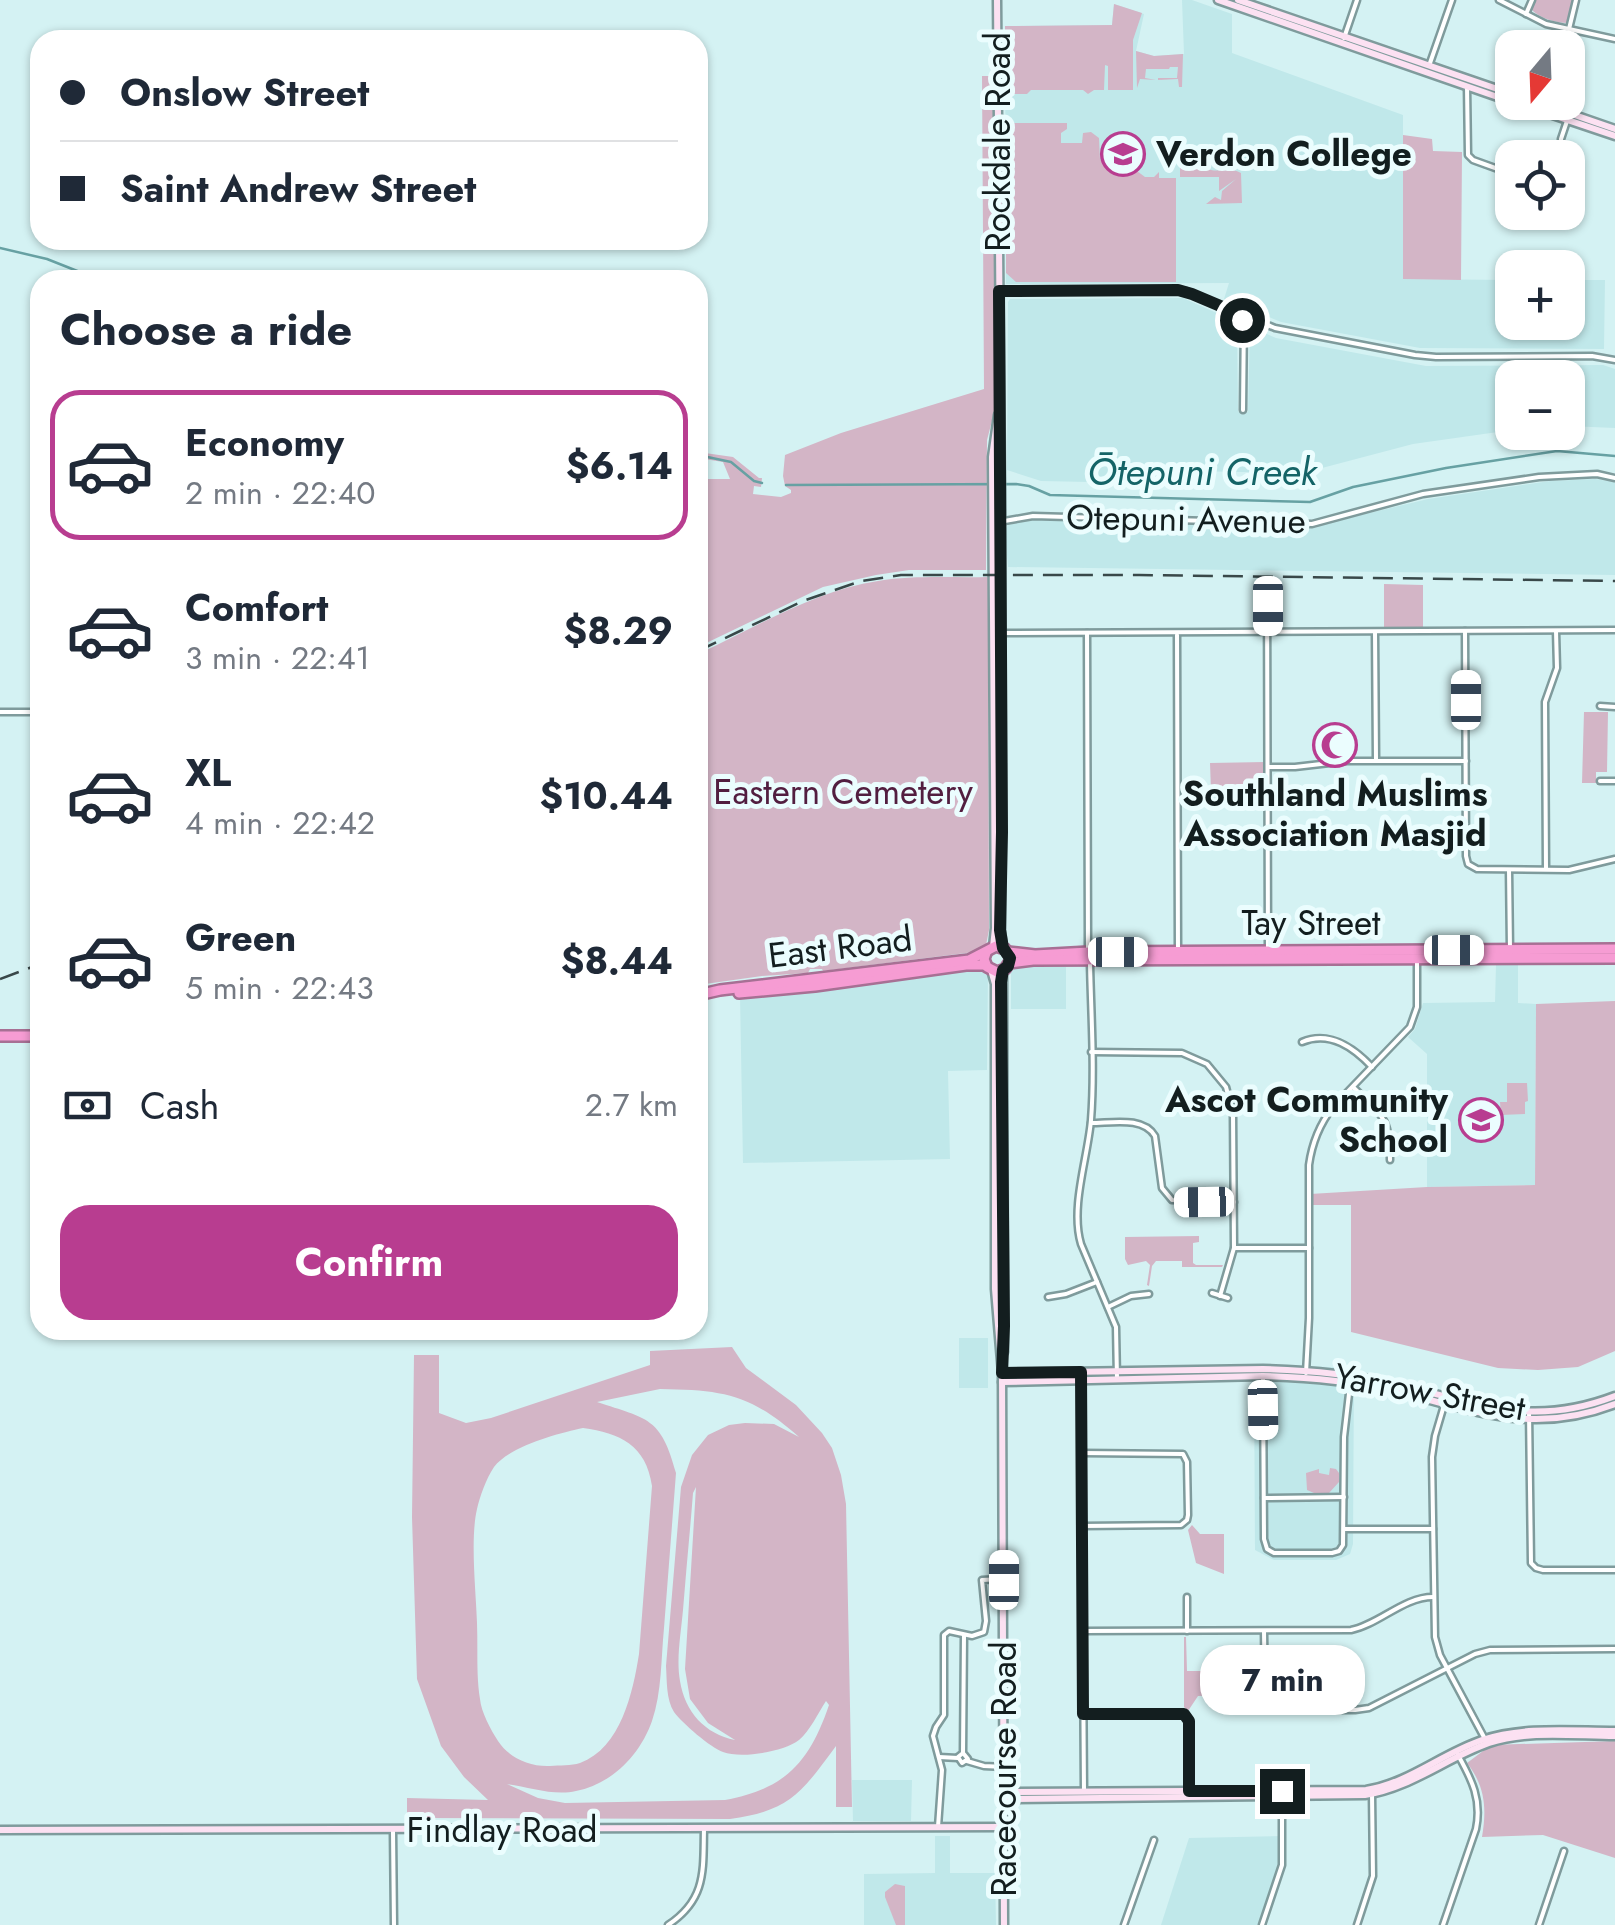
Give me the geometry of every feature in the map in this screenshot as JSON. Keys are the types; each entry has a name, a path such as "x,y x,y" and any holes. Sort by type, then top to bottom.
{"highway":[{"name":"Tay Street","path":"1596,954 1615,949"},
{"name":"Tay Street","path":"1000,956 1032,960 1089,956 1596,954 1615,958"},
{"path":"989,968 1000,956"},
{"name":"East Road","path":"708,994 772,991 966,965 989,968 1000,956"},
{"name":"East Road","path":"708,993 1000,956"},
{"path":"0,1036 30,1036"}],"street":[{"name":"Rockdale Road","path":"997,0 1000,404 993,449 997,484 998,634 995,928 1000,956"},
{"path":"1218,0 1495,89"},
{"path":"1238,0 1291,22"},
{"path":"1343,40 1357,0"},
{"path":"1428,69 1452,0"},
{"path":"1499,0 1546,24 1615,39"},
{"path":"1526,14 1532,0"},
{"path":"1569,29 1576,0"},
{"path":"1428,69 1495,96"},
{"path":"1466,86 1469,158 1495,168"},
{"path":"1578,120 1613,130"},
{"path":"999,291 1178,290 1290,332 1415,355 1592,356 1615,360"},
{"path":"1243,410 1244,316"},
{"name":"Otepuni Avenue","path":"997,522 1033,516 1312,524 1423,494 1539,477 1596,474 1615,478"},
{"path":"1268,586 1268,955"},
{"path":"998,634 1615,630"},
{"path":"1546,870 1545,702 1557,668 1556,631"},
{"path":"1375,632 1376,760"},
{"path":"1465,632 1466,856 1470,866 1477,870 1575,869 1615,859"},
{"path":"1087,633 1091,1123 1078,1230 1116,1330 1117,1375"},
{"path":"1177,633 1179,956"},
{"path":"1600,706 1615,707"},
{"path":"0,712 30,712"},
{"path":"1268,767 1376,760 1466,760"},
{"path":"1600,781 1615,781"},
{"path":"1509,870 1510,954"},
{"path":"1306,1374 1310,1318 1309,1165 1313,1144 1328,1114 1412,1022 1418,1000 1417,955"},
{"name":"Racecourse Road","path":"1000,956 996,1325 1002,1378 1004,1925"},
{"name":"Racecourse Road","path":"989,968 995,984 999,1249"},
{"path":"1302,1042 1310,1038 1336,1041 1352,1048 1372,1067"},
{"path":"1091,1052 1178,1052 1212,1068 1226,1087 1232,1105 1234,1248 1220,1296"},
{"path":"1352,1087 1387,1124 1390,1160"},
{"path":"1091,1123 1138,1123 1151,1129 1162,1188 1172,1200 1234,1202"},
{"path":"1234,1248 1309,1248"},
{"path":"1048,1297 1097,1282"},
{"path":"1212,1293 1228,1298"},
{"path":"1108,1307 1131,1296 1149,1294"},
{"path":"1263,1372 1264,1543 1274,1553 1336,1553 1343,1545 1344,1431 1351,1379"},
{"name":"Yarrow Street","path":"1002,1378 1263,1372 1351,1379 1445,1401 1483,1415 1571,1417 1615,1404"},
{"path":"1081,1376 1084,1794"},
{"name":"Yarrow Street","path":"1529,1416 1579,1408 1615,1396"},
{"path":"1445,1401 1432,1451 1435,1637 1486,1742"},
{"path":"1529,1416 1533,1566 1542,1570 1615,1570"},
{"path":"1082,1453 1183,1454 1187,1462 1188,1514 1181,1525 1082,1526"},
{"path":"1264,1498 1344,1497"},
{"path":"1344,1529 1433,1528"},
{"path":"938,1827 942,1770 933,1736 944,1716 943,1637 949,1631 978,1636 986,1630 982,1580 1004,1580"},
{"path":"1186,1631 1187,1597"},
{"path":"1083,1631 1356,1629 1418,1598 1433,1597"},
{"path":"1264,1631 1265,1697 1270,1707 1277,1710 1362,1710 1474,1654 1490,1650 1615,1650"},
{"path":"939,1757 958,1758 963,1753 964,1635"},
{"path":"1083,1714 1184,1714 1189,1721 1189,1794"},
{"path":"1005,1796 1372,1792 1400,1786 1486,1742 1615,1733"},
{"path":"963,1753 967,1761"},
{"path":"1443,1925 1478,1814 1476,1788 1458,1754"},
{"path":"958,1758 962,1763 1004,1766"},
{"path":"1357,1925 1373,1876 1372,1792"},
{"path":"1262,1925 1282,1865 1282,1794"},
{"name":"Findlay Road","path":"0,1830 1004,1827"},
{"path":"668,1925 690,1906 700,1890 704,1829"},
{"path":"393,1831 394,1925"},
{"path":"1124,1925 1154,1840"},
{"path":"1538,1925 1564,1851"}],"shaded area":[{"path":"1182,0 1192,0 1232,14 1232,53 1403,115 1403,279 1495,280 1495,340 1585,340 1585,280 1605,280 1604,349 1420,348 1281,322 1224,299 1229,283 1006,284 1005,26 1112,25 1114,4 1144,14 1136,51 1154,56 1184,54"},
{"path":"1183,298 1237,322 1238,412 1248,412 1253,328 1276,338 1426,366 1495,366 1495,432 1413,444 1303,473 1184,471 1184,484 1041,481 1007,470 1010,299"},
{"path":"1585,365 1615,369 1615,428 1585,427"},
{"path":"1550,481 1615,482 1615,575 1008,567 1005,530 1008,525 1035,519 1311,527 1428,499"},
{"name":"Ascot Community School","path":"1496,965 1518,965 1518,1003 1536,1004 1535,1185 1427,1187 1427,1054 1408,1037 1415,1029 1423,1003 1495,1002"},
{"path":"1066,967 1066,1009 1011,1009 1011,970"},
{"path":"981,968 988,972 987,1070 948,1071 950,1159 743,1163 740,995"},
{"path":"959,1338 988,1338 988,1388 959,1388"},
{"path":"1254,1364 1354,1368 1350,1554 1336,1560 1274,1560 1255,1550"},
{"path":"852,1780 912,1780 911,1821 853,1821"},
{"path":"935,1836 950,1836 950,1873 995,1873 996,1925 864,1925 864,1874 935,1873"},
{"path":"1281,1836 1280,1866 1259,1925 1161,1925 1189,1838"}],"green space":[{"path":"1535,0 1574,0 1567,23 1534,12 1531,9"},
{"path":"1114,4 1142,13 1133,40 1133,90 1108,90 1105,65 1104,90 1088,94 1083,90 1031,90 1027,94 1005,94 1005,26 1112,25"},
{"path":"1136,51 1154,56 1183,54 1182,87 1178,79 1158,80 1177,78 1178,67 1170,67 1146,69 1145,78 1156,80 1140,79 1137,88"},
{"path":"982,76 994,76 995,387 987,440 986,570 909,570 823,587 708,642 708,479 730,479 723,462 708,460 708,453 733,457 762,478 761,487 754,486 753,494 781,497 791,493 783,476 785,455 841,433 984,389"},
{"path":"1009,123 1067,123 1061,143 1082,143 1083,133 1091,132 1099,138 1100,160 1124,155 1125,162 1145,177 1154,177 1159,172 1159,178 1176,178 1176,282 1016,282 1006,273"},
{"path":"1403,135 1432,139 1433,151 1462,152 1461,280 1403,279"},
{"path":"1192,161 1200,168 1241,173 1242,203 1206,204 1215,197 1221,200 1222,191 1236,179 1219,191 1219,177 1180,177 1180,166"},
{"name":"Eastern Cemetery","path":"988,577 986,945 974,952 708,984 708,649 831,593 905,578"},
{"path":"1384,584 1423,585 1423,627 1384,627"},
{"path":"1584,712 1608,712 1607,772 1596,772 1596,783 1582,783"},
{"path":"1265,762 1266,790 1211,791 1210,763"},
{"path":"1615,1001 1615,1351 1578,1367 1498,1368 1351,1332 1351,1205 1310,1205 1310,1194 1535,1185 1536,1004"},
{"path":"1507,1083 1527,1083 1525,1114 1501,1115 1500,1102 1507,1102"},
{"path":"1199,1236 1199,1242 1193,1243 1193,1263 1222,1267 1182,1267 1182,1261 1156,1261 1149,1286 1150,1265 1146,1261 1128,1265 1125,1259 1125,1237"},
{"path":"732,1347 746,1368 796,1405 832,1448 846,1504 852,1807 836,1807 836,1746 793,1797 767,1811 730,1819 407,1818 407,1798 488,1800 464,1777 441,1746 417,1679 412,1517 414,1355 439,1355 439,1413 466,1423 650,1365 650,1351","holes":["660,1389 735,1397 766,1412 799,1437 774,1424 729,1425 708,1435 692,1455 681,1487 666,1666 668,1696 674,1712 718,1750 751,1754 773,1751 799,1740 826,1701 829,1705 813,1742 793,1769 780,1780 746,1795 725,1800 565,1803 538,1798 507,1784 559,1792 601,1782 632,1756 652,1721 661,1675 676,1473 658,1430 640,1417 597,1402","583,1428 609,1433 637,1451 652,1486 639,1654 629,1701 606,1745 594,1756 569,1765 542,1766 508,1752 487,1721 479,1690 474,1550 478,1504 494,1467 511,1453","696,1487 685,1669 690,1699 708,1723 735,1740 714,1733 698,1720 686,1702 680,1681 679,1646"]},
{"path":"1330,1468 1339,1473 1339,1482 1329,1493 1307,1490 1306,1473 1319,1469 1319,1473 1329,1475"},
{"path":"1192,1525 1200,1534 1224,1534 1224,1574 1196,1563 1188,1530"},
{"path":"1184,1637 1187,1671 1224,1671 1225,1695 1198,1696 1188,1711 1184,1707"},
{"path":"1615,1741 1615,1858 1543,1835 1482,1837 1483,1798 1467,1763 1491,1745"},
{"path":"895,1884 905,1886 905,1925 896,1925 885,1897 885,1892"}],"waterway":[{"name":"Ōtepuni Creek","path":"0,248 75,270"},
{"name":"Ōtepuni Creek","path":"786,485 1016,484 1050,495 1310,502 1353,487 1557,451 1615,456"},
{"name":"Ōtepuni Creek","path":"708,457 731,462 762,483"}],"railway":[{"path":"708,646 803,601 861,581 901,575 1615,581"},
{"path":"0,979 30,968"}],"place":[{"name":"Verdon College","path":"1123,154"},
{"name":"Southland Muslims Association Masjid","path":"1335,745"},
{"name":"Ascot Community School","path":"1481,1120"}],"route":[{"path":"1242,320 1244,316 1186,291 999,291 1000,930 1003,948 1010,958 1001,982 1002,1373 1081,1372 1083,1714 1184,1714 1189,1721 1189,1791 1282,1791"}]}
